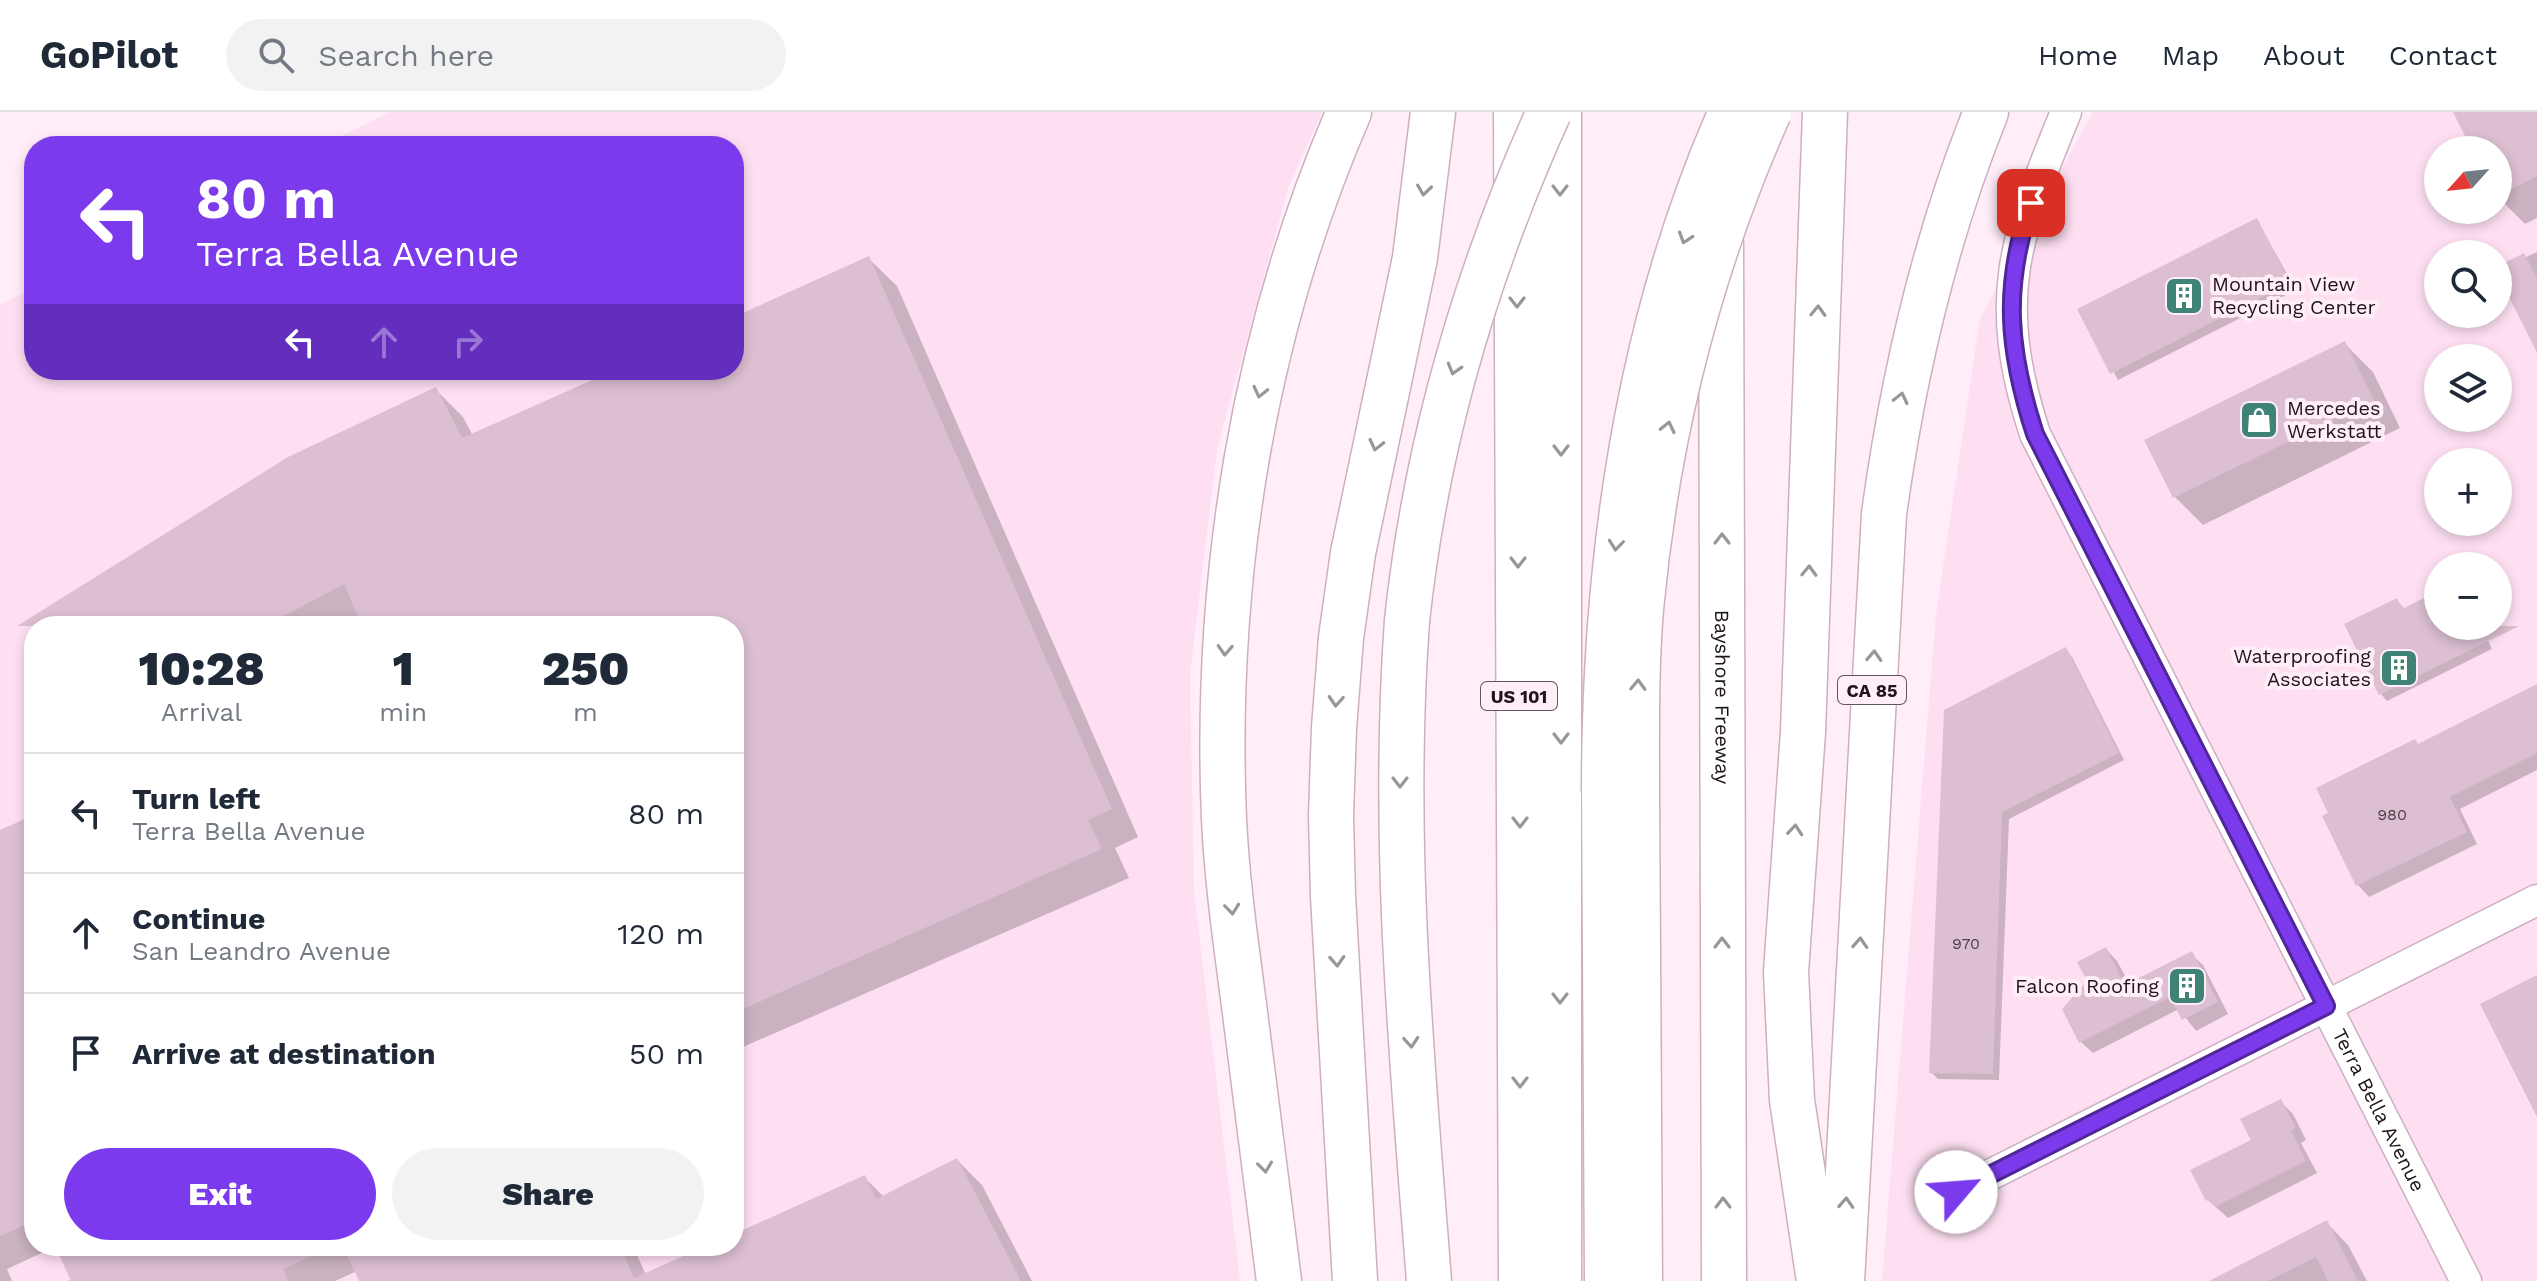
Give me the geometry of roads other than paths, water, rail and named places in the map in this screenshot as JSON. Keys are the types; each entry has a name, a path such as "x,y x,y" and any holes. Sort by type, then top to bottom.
{"highway":[{"path":"1279,1281 1232,911 1224,821 1225,647 1234,544 1250,445 1279,317 1319,187 1349,112"},
{"path":"1355,1281 1333,880 1334,728 1341,638 1353,553 1415,258 1433,112"},
{"name":"US 101","path":"1516,112 1521,1281"},
{"path":"1429,1281 1401,879 1401,705 1407,621 1425,486 1442,411 1486,266 1549,112"},
{"name":"US 101","path":"1559,112 1559,1281"},
{"name":"Bayshore Freeway","path":"1718,112 1722,311 1724,1281"},
{"path":"1640,1281 1621,791 1609,608 1632,441 1672,275 1731,112"},
{"path":"1607,1281 1621,791 1663,447 1704,285 1729,209 1769,112"},
{"path":"1819,1281 1792,1100 1787,1036 1789,908 1803,732 1825,112"},
{"name":"CA 85","path":"1842,1281 1884,514 1898,411 1920,316 1946,225 1986,112"}],"street":[{"name":"Terra Bella Avenue","path":"2066,112 2022,227 2012,272 2010,318 2021,393 2051,469 2466,1281"},
{"path":"1956,1192 2537,900"}],"place":[{"name":"Mountain View Recycling Center","path":"2184,296"},
{"name":"Mercedes Werkstatt","path":"2259,420"},
{"name":"Waterproofing Associates","path":"2399,668"},
{"name":"Falcon Roofing","path":"2187,986"}]}
